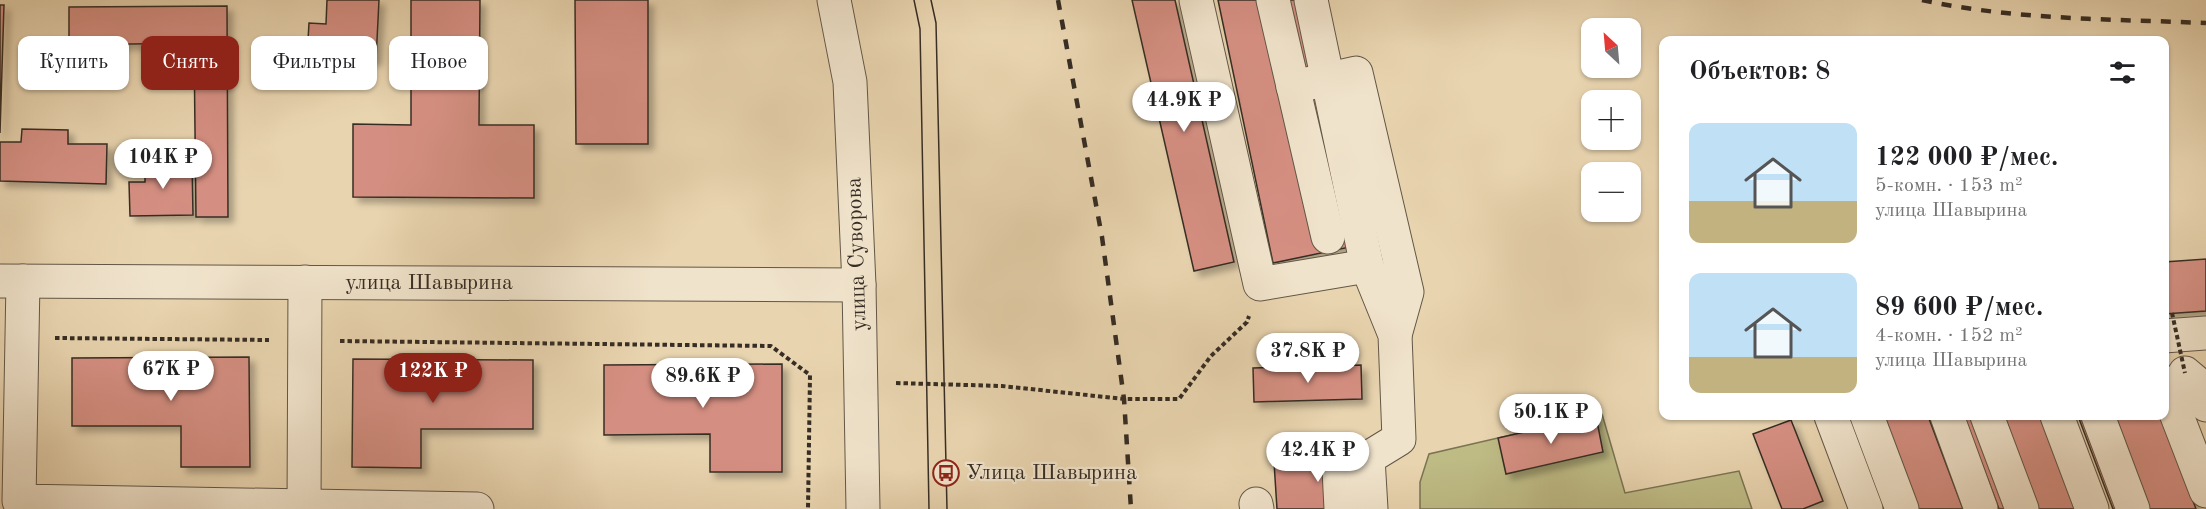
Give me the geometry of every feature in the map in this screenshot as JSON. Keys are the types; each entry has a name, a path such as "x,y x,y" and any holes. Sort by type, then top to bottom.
{"street":[{"name":"улица Суворова","path":"834,0 850,82 859,285 863,509"},
{"path":"1196,0 1260,284 1368,266"},
{"path":"1273,0 1328,237"},
{"path":"1311,0 1368,266 1395,335"},
{"path":"1293,87 1356,73 1407,292 1395,335 1399,439 1368,458 1371,509"},
{"name":"улица Шавырина","path":"11,281 859,285"},
{"path":"11,281 22,338 19,501 477,509"},
{"path":"304,507 305,282"},
{"path":"2169,324 2206,333"},
{"path":"2206,405 2198,384 2175,378 2206,491"},
{"path":"1833,420 1866,509"},
{"path":"1869,420 1902,509"},
{"path":"1948,420 1981,509"},
{"path":"1989,420 2022,509"},
{"path":"2059,420 2092,509"},
{"path":"2100,420 2133,509"},
{"path":"1339,469 1341,509"}],"path":[{"path":"896,383 1002,386 1124,399 1179,399 1211,356 1247,322 1260,284"},
{"path":"2169,332 2175,378"},
{"path":"22,338 771,346 810,375 808,509"}],"shaded area":[{"path":"1602,414 1625,493 1739,471 1752,509 1420,509 1420,482 1429,454"}],"building":[{"path":"327,0 379,0 377,40 377,36 308,36 309,23 326,24"},
{"path":"411,0 480,0 480,36 411,36"},
{"path":"575,0 648,0 648,144 576,144"},
{"path":"1132,0 1175,0 1234,262 1194,271"},
{"path":"1218,0 1299,0 1350,247 1273,263"},
{"path":"0,5 4,5 0,133"},
{"path":"227,6 227,36 141,36 141,44 129,44 129,36 69,36 69,7"},
{"path":"195,90 227,90 228,217 196,217"},
{"path":"411,90 479,90 479,125 534,125 534,198 353,197 353,124 411,125"},
{"path":"22,129 68,130 68,144 107,144 106,184 0,181 0,142 21,142"},
{"path":"145,162 192,162 193,215 130,216 129,182 145,182"},
{"path":"2206,259 2206,311 2169,314 2169,262"},
{"path":"249,357 250,467 181,467 181,426 72,426 72,358"},
{"path":"353,359 533,360 533,429 421,429 421,468 352,467"},
{"path":"782,364 782,472 710,472 710,434 604,435 604,365"},
{"path":"1361,365 1362,399 1254,402 1253,368"},
{"path":"1596,416 1603,452 1506,474 1498,438"},
{"path":"1791,420 1823,501 1803,509 1782,509 1753,434"},
{"path":"1854,420 1930,420 1963,509 1887,509"},
{"path":"1966,420 2042,420 2075,509 1999,509"},
{"path":"2080,420 2163,420 2196,509 2113,509"},
{"path":"1357,454 1359,509 1277,509 1274,462"}],"tram line":[{"path":"914,0 920,29 929,509"},
{"path":"931,0 936,23 947,509"}],"railway":[{"path":"1058,0 1102,237 1124,399 1131,509"},
{"path":"1922,0 1957,7 2028,15 2206,23"}],"place":[{"name":"Улица Шавырина","path":"946,473"}]}
